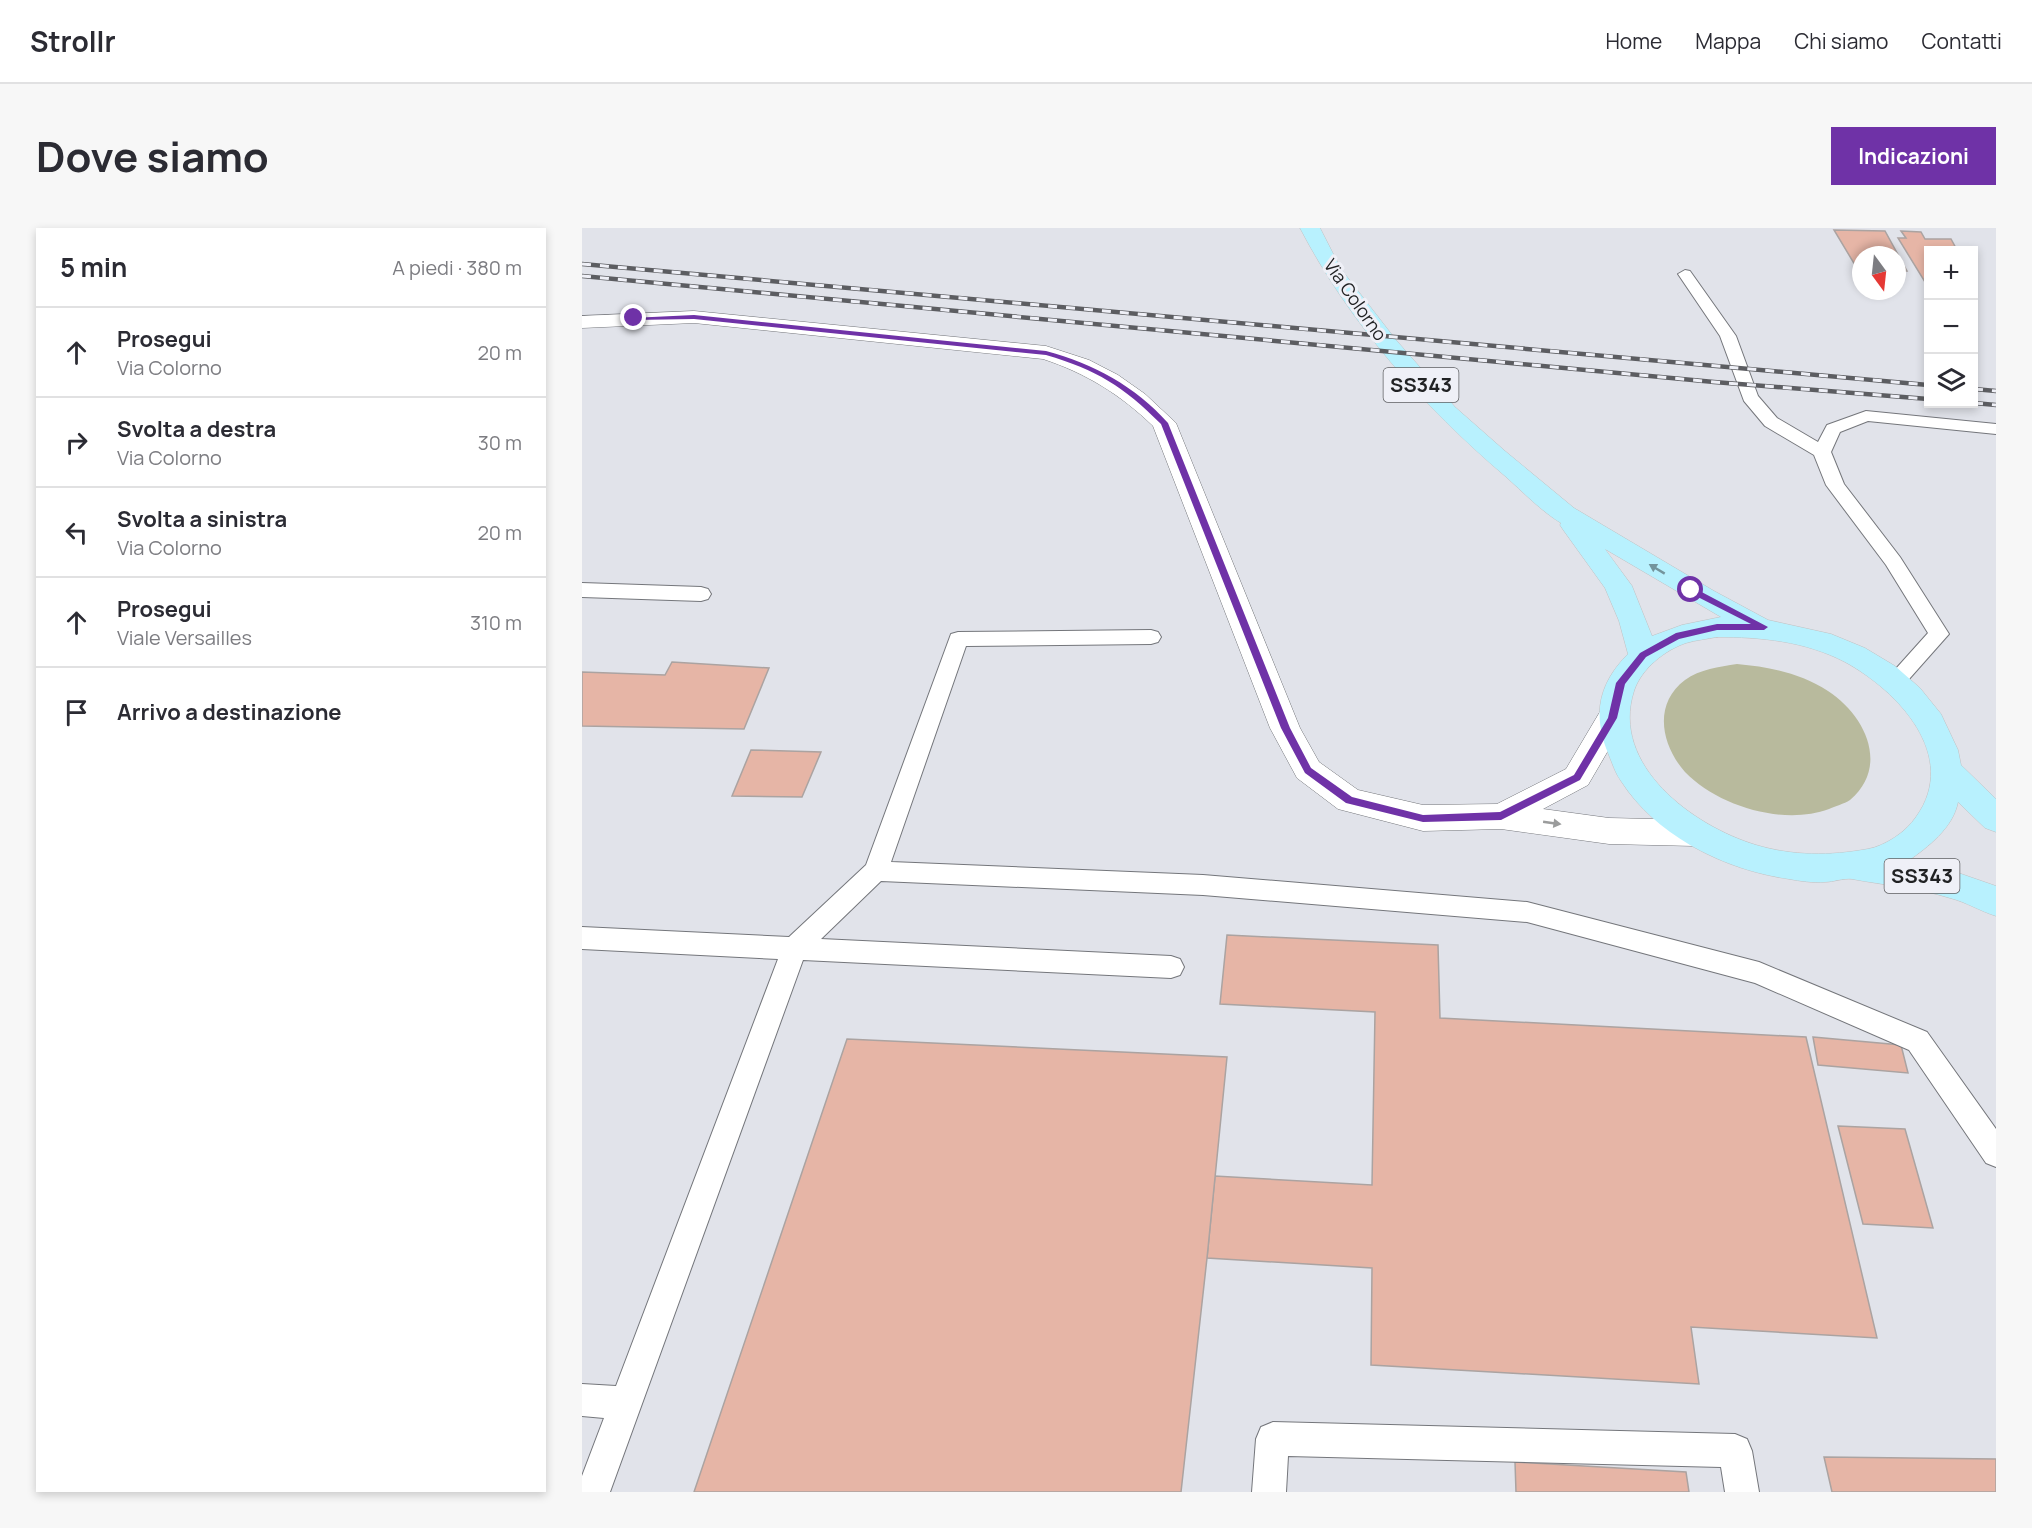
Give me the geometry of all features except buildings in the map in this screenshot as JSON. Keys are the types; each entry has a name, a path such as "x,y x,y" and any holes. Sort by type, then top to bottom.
{"main road":[{"name":"Via Colorno","path":"1310,228 1332,270 1415,379 1447,412 1565,514 1704,597 1764,627"},
{"name":"Via Colorno","path":"1565,514 1618,586 1633,621 1643,655"},
{"name":"Via Colorno","path":"1844,867 1889,857 1923,835 1944,807 1949,773 1942,741 1923,710 1896,682 1846,652 1811,637 1764,627 1717,627 1676,636 1643,655 1621,683 1612,718 1622,758 1650,798 1695,833 1742,855 1794,867 1844,867 1920,876 1977,892 1996,902"},
{"path":"1949,773 1996,819"}],"street":[{"path":"582,322 694,317 1046,353 1073,361 1117,382 1140,399 1164,423 1285,728 1308,770 1349,800 1423,818 1501,816 1609,831 1695,833"},
{"path":"1501,816 1577,777 1612,718"}],"lane":[{"path":"1685,274 1728,336 1750,397 1771,422 1822,452 1835,485 1893,561 1940,634 1896,682"},
{"path":"1822,452 1833,429 1866,416 1996,429"},
{"path":"582,590 701,594"},
{"path":"593,1492 795,948 876,871 958,639 1151,636"},
{"path":"876,871 1203,885 1527,912 1759,973 1918,1041 1996,1153"},
{"path":"582,938 1171,968"},
{"path":"582,1400 626,1403"},
{"path":"1269,1492 1273,1439 1736,1451 1742,1492"}],"green space":[{"path":"1737,664 1796,675 1828,691 1853,713 1868,742 1870,757 1869,772 1862,787 1850,800 1811,814 1772,814 1752,810 1715,795 1685,772 1670,750 1666,737 1664,725 1668,701 1675,690 1691,676 1710,669"}],"railway":[{"path":"582,264 1924,385"},
{"path":"582,276 1714,382 1924,399"},
{"path":"1978,389 1996,391"},
{"path":"1978,403 1996,405"}],"route":[{"path":"634,318 694,317 1046,353 1073,361 1117,382 1140,399 1164,423 1285,728 1308,770 1349,800 1423,818 1501,816 1577,777 1612,718 1621,683 1643,655 1676,636 1717,627 1764,627 1691,590"}]}
